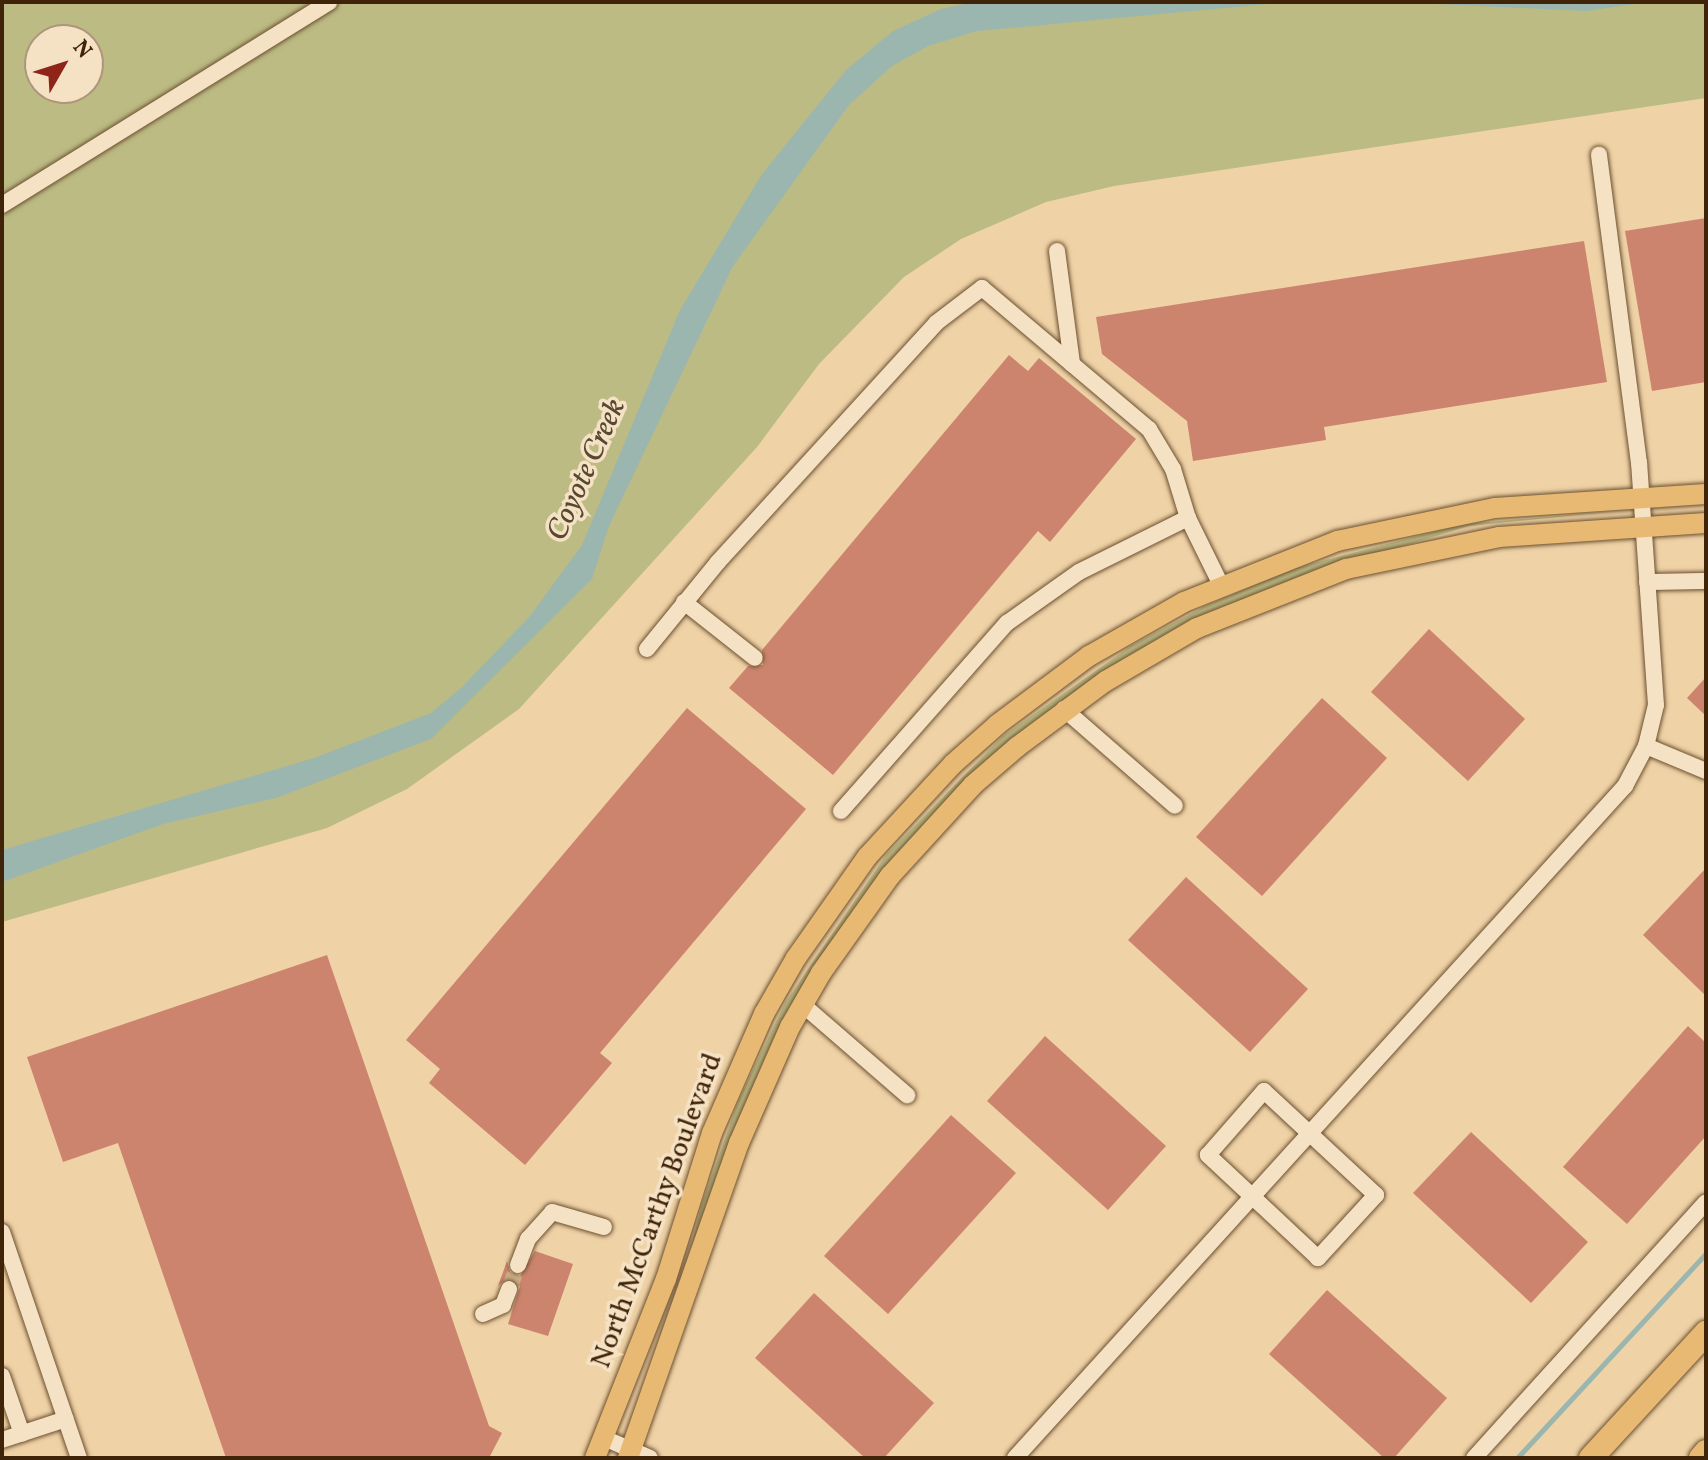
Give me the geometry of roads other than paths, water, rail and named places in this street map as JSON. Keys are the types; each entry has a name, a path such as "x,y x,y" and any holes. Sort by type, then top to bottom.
{"highway":[{"path":"1591,1458 1706,1333"},
{"path":"1701,1458 1706,1452"}],"main road":[{"name":"North McCarthy Boulevard","path":"595,1458 735,1074 790,969 830,906 909,810 998,724 1089,656 1221,585 1337,541 1430,518 1547,502 1706,494"},
{"name":"North McCarthy Boulevard","path":"636,1455 739,1143 803,1005 854,923 910,853 973,785 1064,709 1197,628 1346,569 1499,537 1706,523"}],"lane":[{"path":"2,205 329,2"},
{"path":"1015,1458 1625,786 1646,746 1656,705 1647,582 1640,497 1599,155"},
{"path":"1057,251 1072,364"},
{"path":"647,649 684,602 936,323 982,288 1149,429 1178,480 1188,518 1221,585"},
{"path":"841,811 1007,623 1079,572 1188,518"},
{"path":"1647,582 1706,581"},
{"path":"684,602 755,658"},
{"path":"1064,709 1175,806"},
{"path":"1646,746 1706,771"},
{"path":"803,1005 907,1095"},
{"path":"1264,1091 1376,1195 1318,1258 1254,1198 1208,1155 1264,1091"},
{"path":"1474,1458 1706,1202"},
{"path":"518,1265 528,1239 552,1212 604,1227"},
{"path":"2,1232 79,1458"},
{"path":"483,1314 503,1305 509,1289"},
{"path":"2,1376 22,1434"},
{"path":"2,1440 66,1419"},
{"path":"604,1438 636,1455"}],"water":[{"path":"974,2 1289,2 977,31 928,46 892,66 849,105 733,266 609,526 592,579 431,739 276,798 163,824 2,882 2,850 314,758 431,713 462,687 530,616 582,545 680,310 762,174 846,70 893,31 941,9"},
{"path":"1396,2 1648,2 1586,11"}],"waterway":[{"path":"1517,1458 1706,1253"}],"tunnel":[{"path":"509,1289 518,1265"}],"water label":[{"name":"Coyote Creek","path":"587,470"}]}
